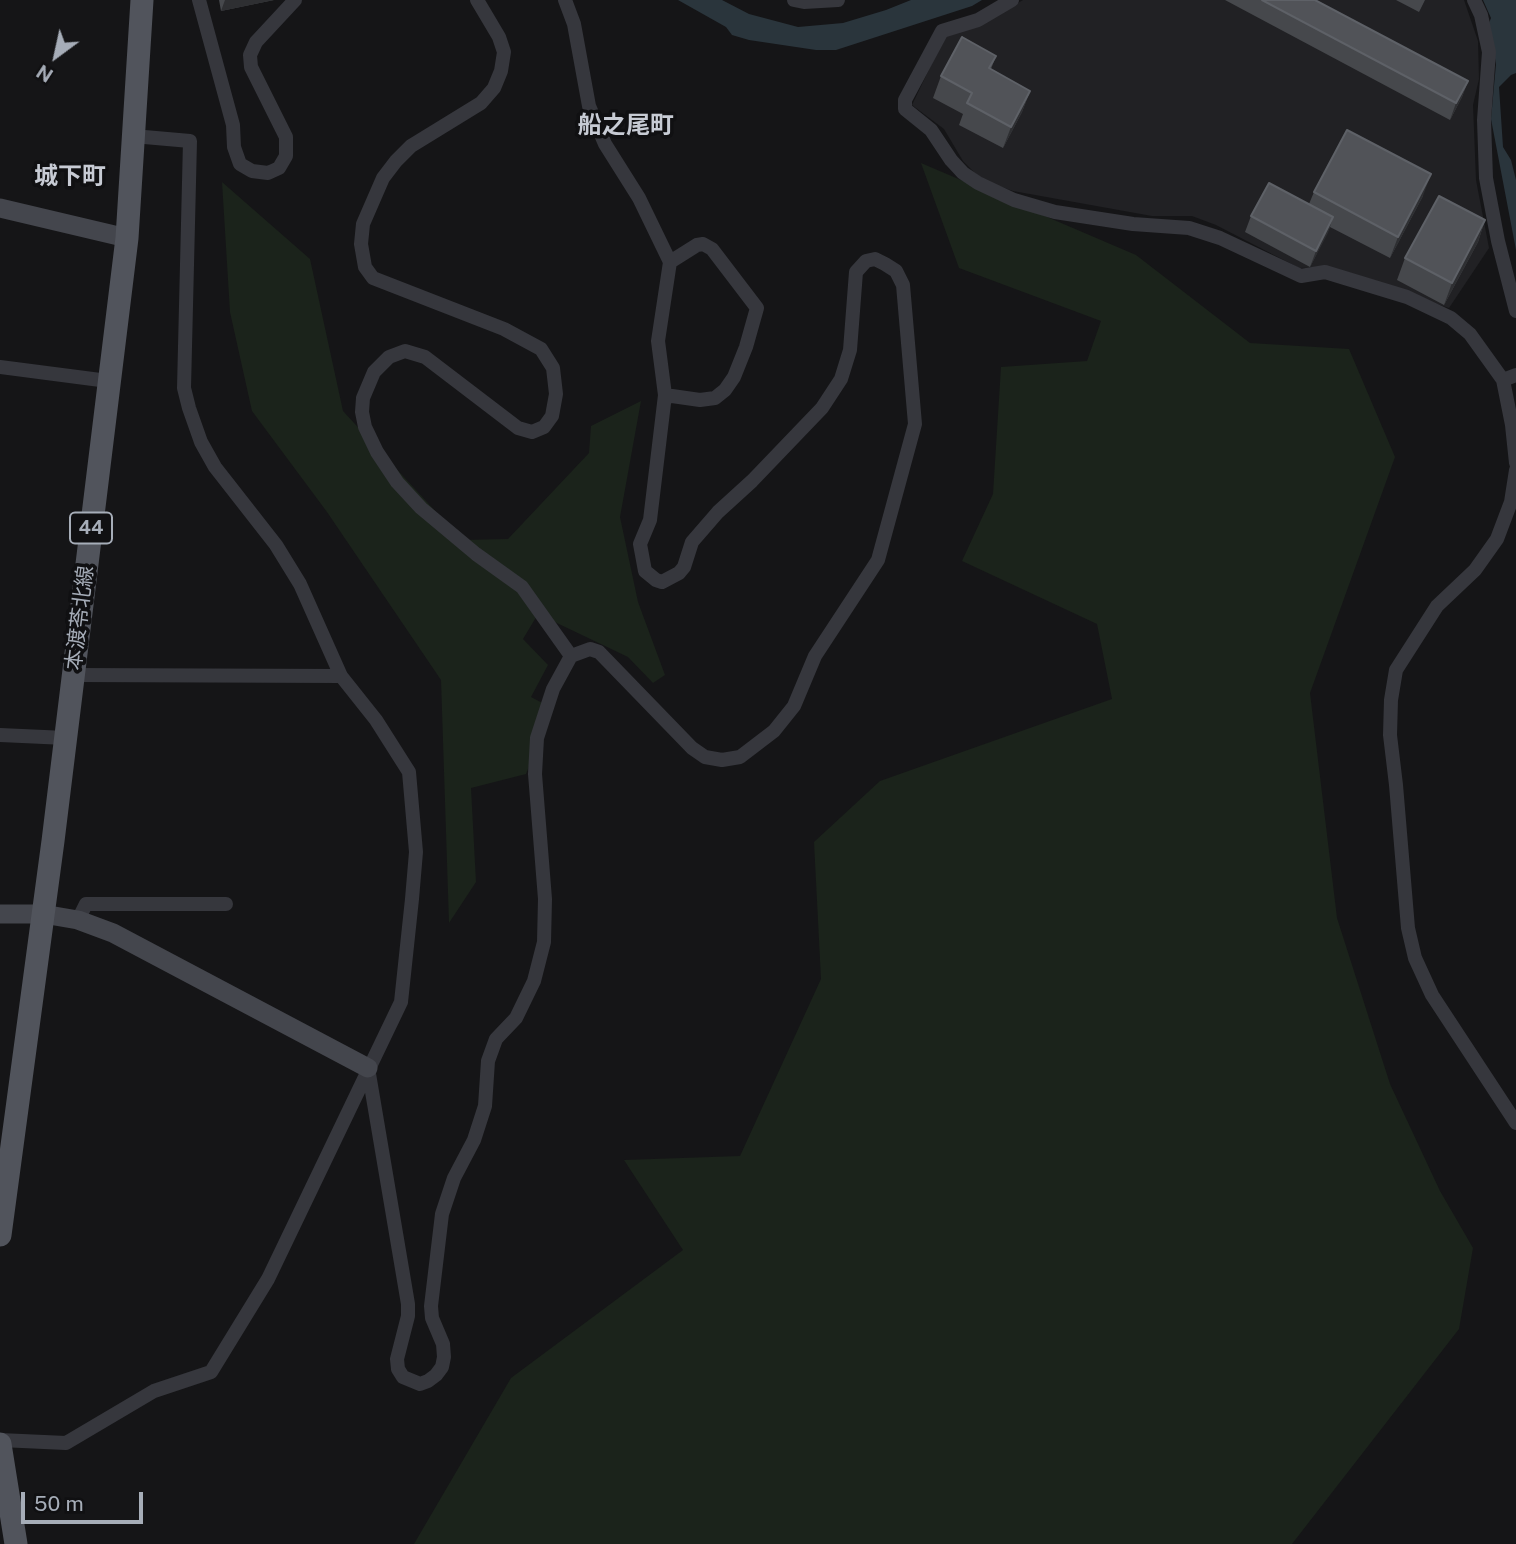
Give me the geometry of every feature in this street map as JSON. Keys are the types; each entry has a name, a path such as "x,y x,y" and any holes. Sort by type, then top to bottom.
{"main road":[{"name":"本渡苓北線","path":"0,1235 6,1142 43,914 127,238 142,0"},
{"path":"0,1442 3,1484 16,1544"}],"street":[{"path":"199,0 233,125 234,147 240,164 251,171 268,173 279,168 286,156 286,138 251,67 250,55 256,42 295,0"},
{"path":"477,0 499,37 504,52 501,71 494,88 481,103 411,146 396,162 378,189 363,224 360,244 365,267 373,278 504,329 541,349 553,368 556,394 552,416 544,427 532,432 518,428 425,357 405,351 389,358 374,372 363,397 362,412 365,428 397,482 421,508 476,554 522,587 571,656"},
{"path":"369,1068 408,1304 408,1316 397,1359 398,1369 403,1377 420,1384 436,1375 442,1367 444,1357 431,1306 442,1214 454,1178 474,1140 485,1107 488,1061 496,1039 516,1018 534,981 544,942 545,900 535,774 537,738 553,689 571,656 590,649 599,652 692,748 705,757 722,760 740,757 774,731 793,706 815,656 878,560 915,424 904,285 895,271 885,264 875,259 866,261 856,272 850,350 841,379 822,408 752,481 718,512 692,542 684,567 674,577 662,582 645,571 640,552 642,536 650,520 665,395 658,341 670,262 639,198 605,144 589,106 574,24 565,0"},
{"path":"794,0 838,0"},
{"path":"1012,0 978,20 942,31 905,100 905,109 931,130 963,173 1014,200 1055,212 1133,224 1189,228 1220,238 1301,276 1325,272 1407,297 1451,318 1470,334 1509,378 1516,463"},
{"path":"1474,0 1481,15 1489,52 1484,120 1486,178 1498,241 1516,311"},
{"path":"0,1442 66,1443 154,1391 211,1372 268,1279 401,1002 416,852 409,772 376,720 341,676 300,584 276,545 215,467 201,442 184,388 190,141 133,136"},
{"path":"0,208 127,238"},
{"path":"665,395 700,400 715,398 725,390 734,377 746,347 757,308 712,249 703,244 670,262"},
{"path":"0,367 108,381"},
{"path":"1516,470 1511,502 1497,538 1475,570 1437,606 1396,670 1391,700 1390,735 1408,928 1415,958 1432,995 1516,1123"},
{"path":"74,675 341,676"},
{"path":"0,735 66,738"},
{"path":"78,920 86,904 226,904"},
{"path":"0,915 43,914 78,920 113,933 369,1068"}],"shaded area":[{"path":"678,0 722,0 749,14 798,27 843,23 911,0 982,0 972,6 836,50 816,50 732,35 726,27"},
{"path":"1023,0 1464,0 1478,41 1479,79 1473,105 1476,180 1489,248 1449,308 1326,267 1299,268 1216,225 1192,216 1152,216 1013,191 993,184 977,175 963,161 944,129 912,105 946,34 977,27"},
{"path":"1483,0 1516,0 1516,73 1499,87 1503,147 1511,160 1516,180 1516,250 1491,119 1496,64 1489,23 1491,18"},
{"path":"921,163 1136,255 1250,343 1349,349 1395,457 1310,693 1337,918 1390,1084 1440,1191 1473,1248 1459,1329 1292,1544 414,1544 511,1378 683,1250 624,1160 740,1156 821,979 814,842 880,781 1112,699 1097,624 962,561 993,494 1001,367 1087,361 1101,321 959,268"},
{"path":"222,182 310,259 343,411 462,540 508,539 589,453 591,426 641,401 620,517 638,602 665,675 653,683 628,657 538,614 523,639 548,665 531,697 552,708 526,774 471,788 476,882 449,923 441,680 327,512 252,411 230,312"}],"building":[{"path":"1262,0 1315,0 1468,81 1456,103"},
{"path":"962,37 996,56 989,68 1030,91 1011,127 967,103 972,93 941,76"},
{"path":"1347,130 1431,174 1398,237 1314,192"},
{"path":"1269,183 1333,217 1316,251 1251,216"},
{"path":"1439,196 1485,220 1452,283 1405,258"}],"district":[{"name":"船之尾町","path":"626,126"},
{"name":"城下町","path":"70,177"}]}
